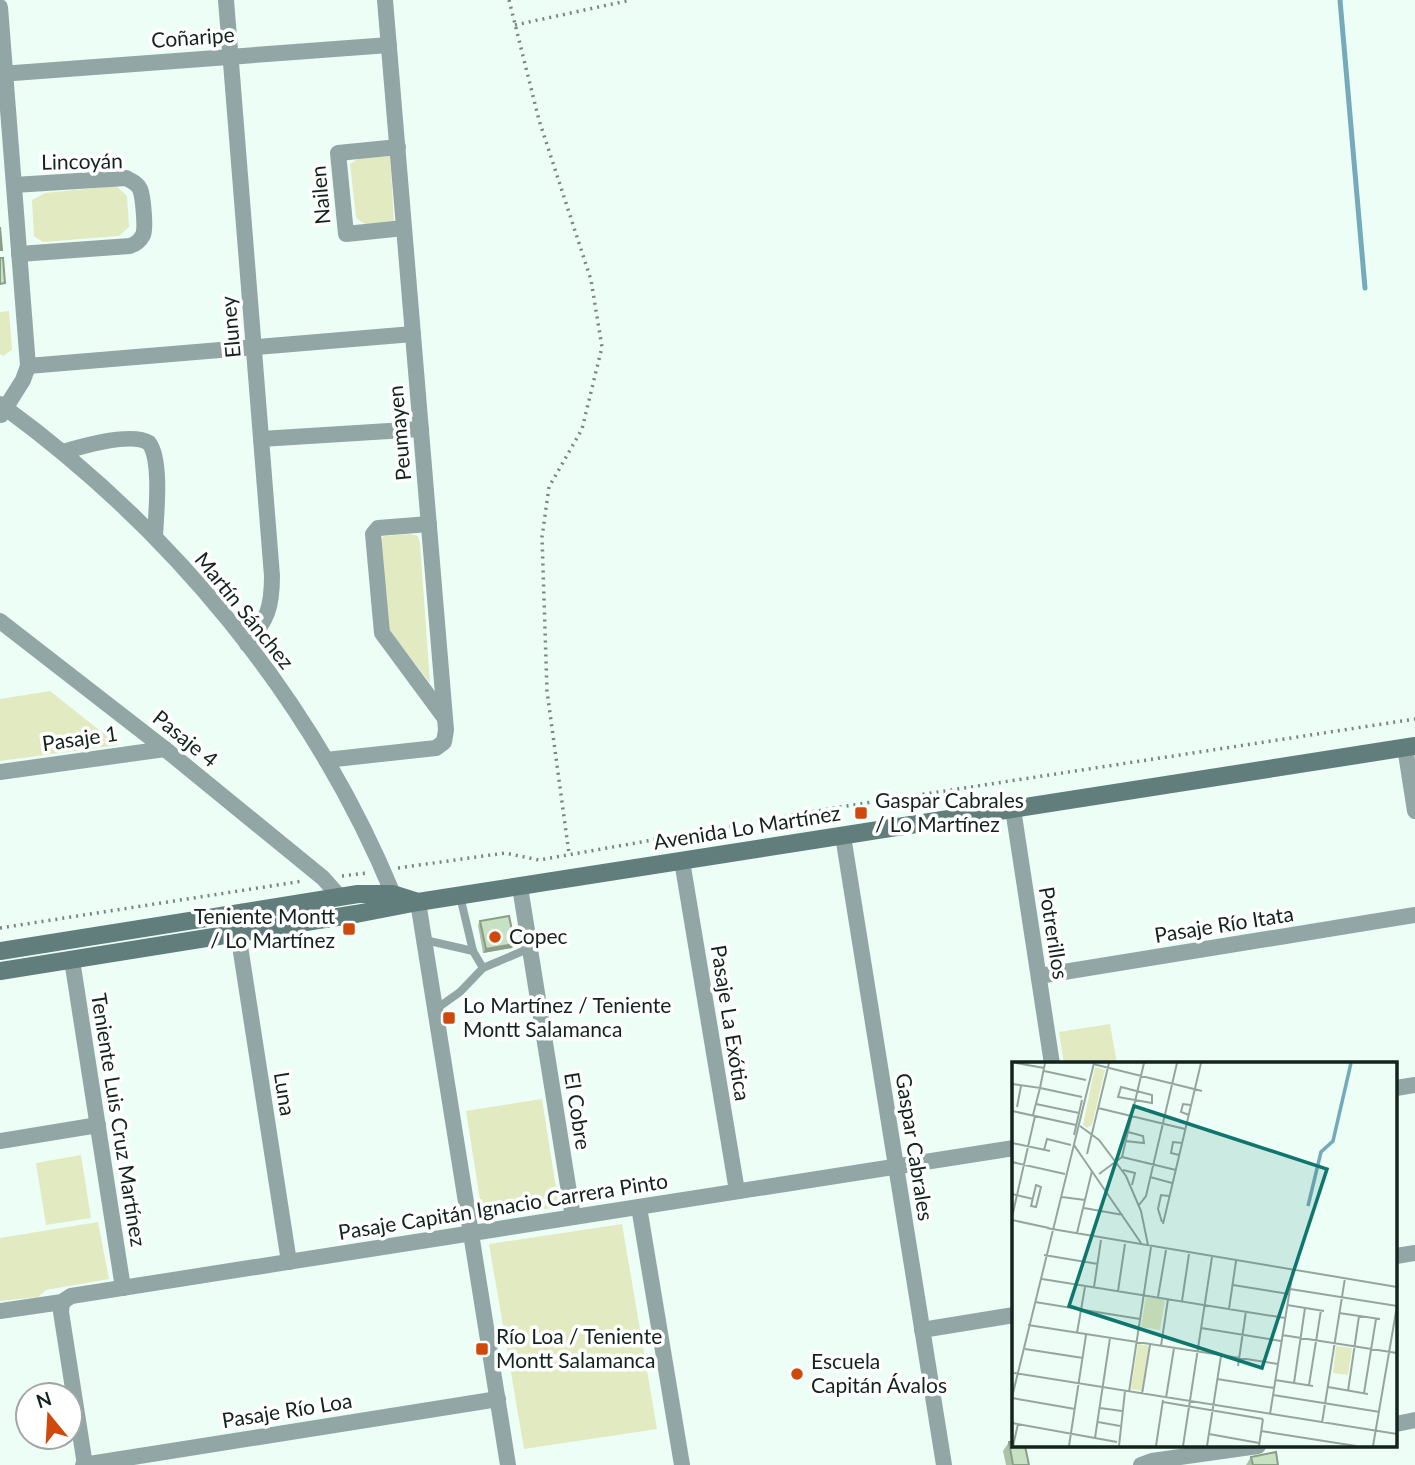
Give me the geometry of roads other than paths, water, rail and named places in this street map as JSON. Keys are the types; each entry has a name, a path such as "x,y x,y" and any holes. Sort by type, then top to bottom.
{"main road":[{"name":"Avenida Lo Martínez","path":"0,971 418,902 1410,747"},
{"name":"Avenida Lo Martínez","path":"0,951 339,896 393,894 418,902"}],"street":[{"name":"Eluney","path":"226,0 272,583 270,608 262,625 247,644"},
{"name":"Peumayen","path":"326,760 436,748 444,742 445,719 385,0"},
{"path":"0,7 3,74 28,366 23,380 2,410"},
{"name":"Coñaripe","path":"3,74 389,45"},
{"name":"Nailen","path":"398,147 338,153 346,234 404,228"},
{"name":"Lincoyán","path":"14,185 127,178 135,183 141,193 144,225 141,239 130,246 19,254"},
{"path":"28,366 413,334"},
{"name":"Martín Sánchez","path":"2,410 63,452 100,484 187,571 247,644 302,720 326,760 393,894"},
{"path":"261,439 421,429"},
{"path":"63,452 118,440 139,439 149,443 155,455 157,482 155,537"},
{"path":"429,524 379,528 373,534 382,633 445,719"},
{"name":"Pasaje 4","path":"0,621 165,748 323,878 339,896"},
{"path":"1410,747 1415,811"},
{"name":"Pasaje 1","path":"0,772 165,748"},
{"name":"Potrerillos","path":"1013,809 1052,1062"},
{"name":"Gaspar Cabrales","path":"843,836 944,1465"},
{"name":"Pasaje La Exótica","path":"682,861 737,1191"},
{"name":"El Cobre","path":"520,887 573,1217"},
{"path":"418,902 508,1465"},
{"name":"Pasaje Río Itata","path":"1039,976 1415,915"},
{"name":"Luna","path":"238,933 289,1262"},
{"name":"Teniente Luis Cruz Martínez","path":"72,960 123,1288"},
{"path":"0,1141 98,1125"},
{"name":"Pasaje Capitán Ignacio Carrera Pinto","path":"0,1311 62,1301 71,1296 1012,1148"},
{"path":"639,1207 682,1465"},
{"path":"62,1301 61,1312 85,1465"},
{"path":"922,1330 1012,1315"},
{"name":"Pasaje Río Loa","path":"85,1465 498,1399"},
{"path":"1141,1465 1152,1461 1241,1453"}],"lane":[{"path":"460,896 473,951 483,968"},
{"path":"425,940 473,951"},
{"path":"436,1009 454,997 483,968 530,948"}],"waterway":[{"path":"1340,0 1365,288"}],"place":[{"name":"Gaspar Cabrales / Lo Martínez","path":"861,813"},
{"name":"Teniente Montt / Lo Martínez","path":"349,929"},
{"name":"Copec","path":"495,937"},
{"name":"Lo Martínez / Teniente Montt Salamanca","path":"449,1018"},
{"name":"Río Loa / Teniente Montt Salamanca","path":"482,1349"},
{"name":"Escuela Capitán Ávalos","path":"797,1374"}]}
